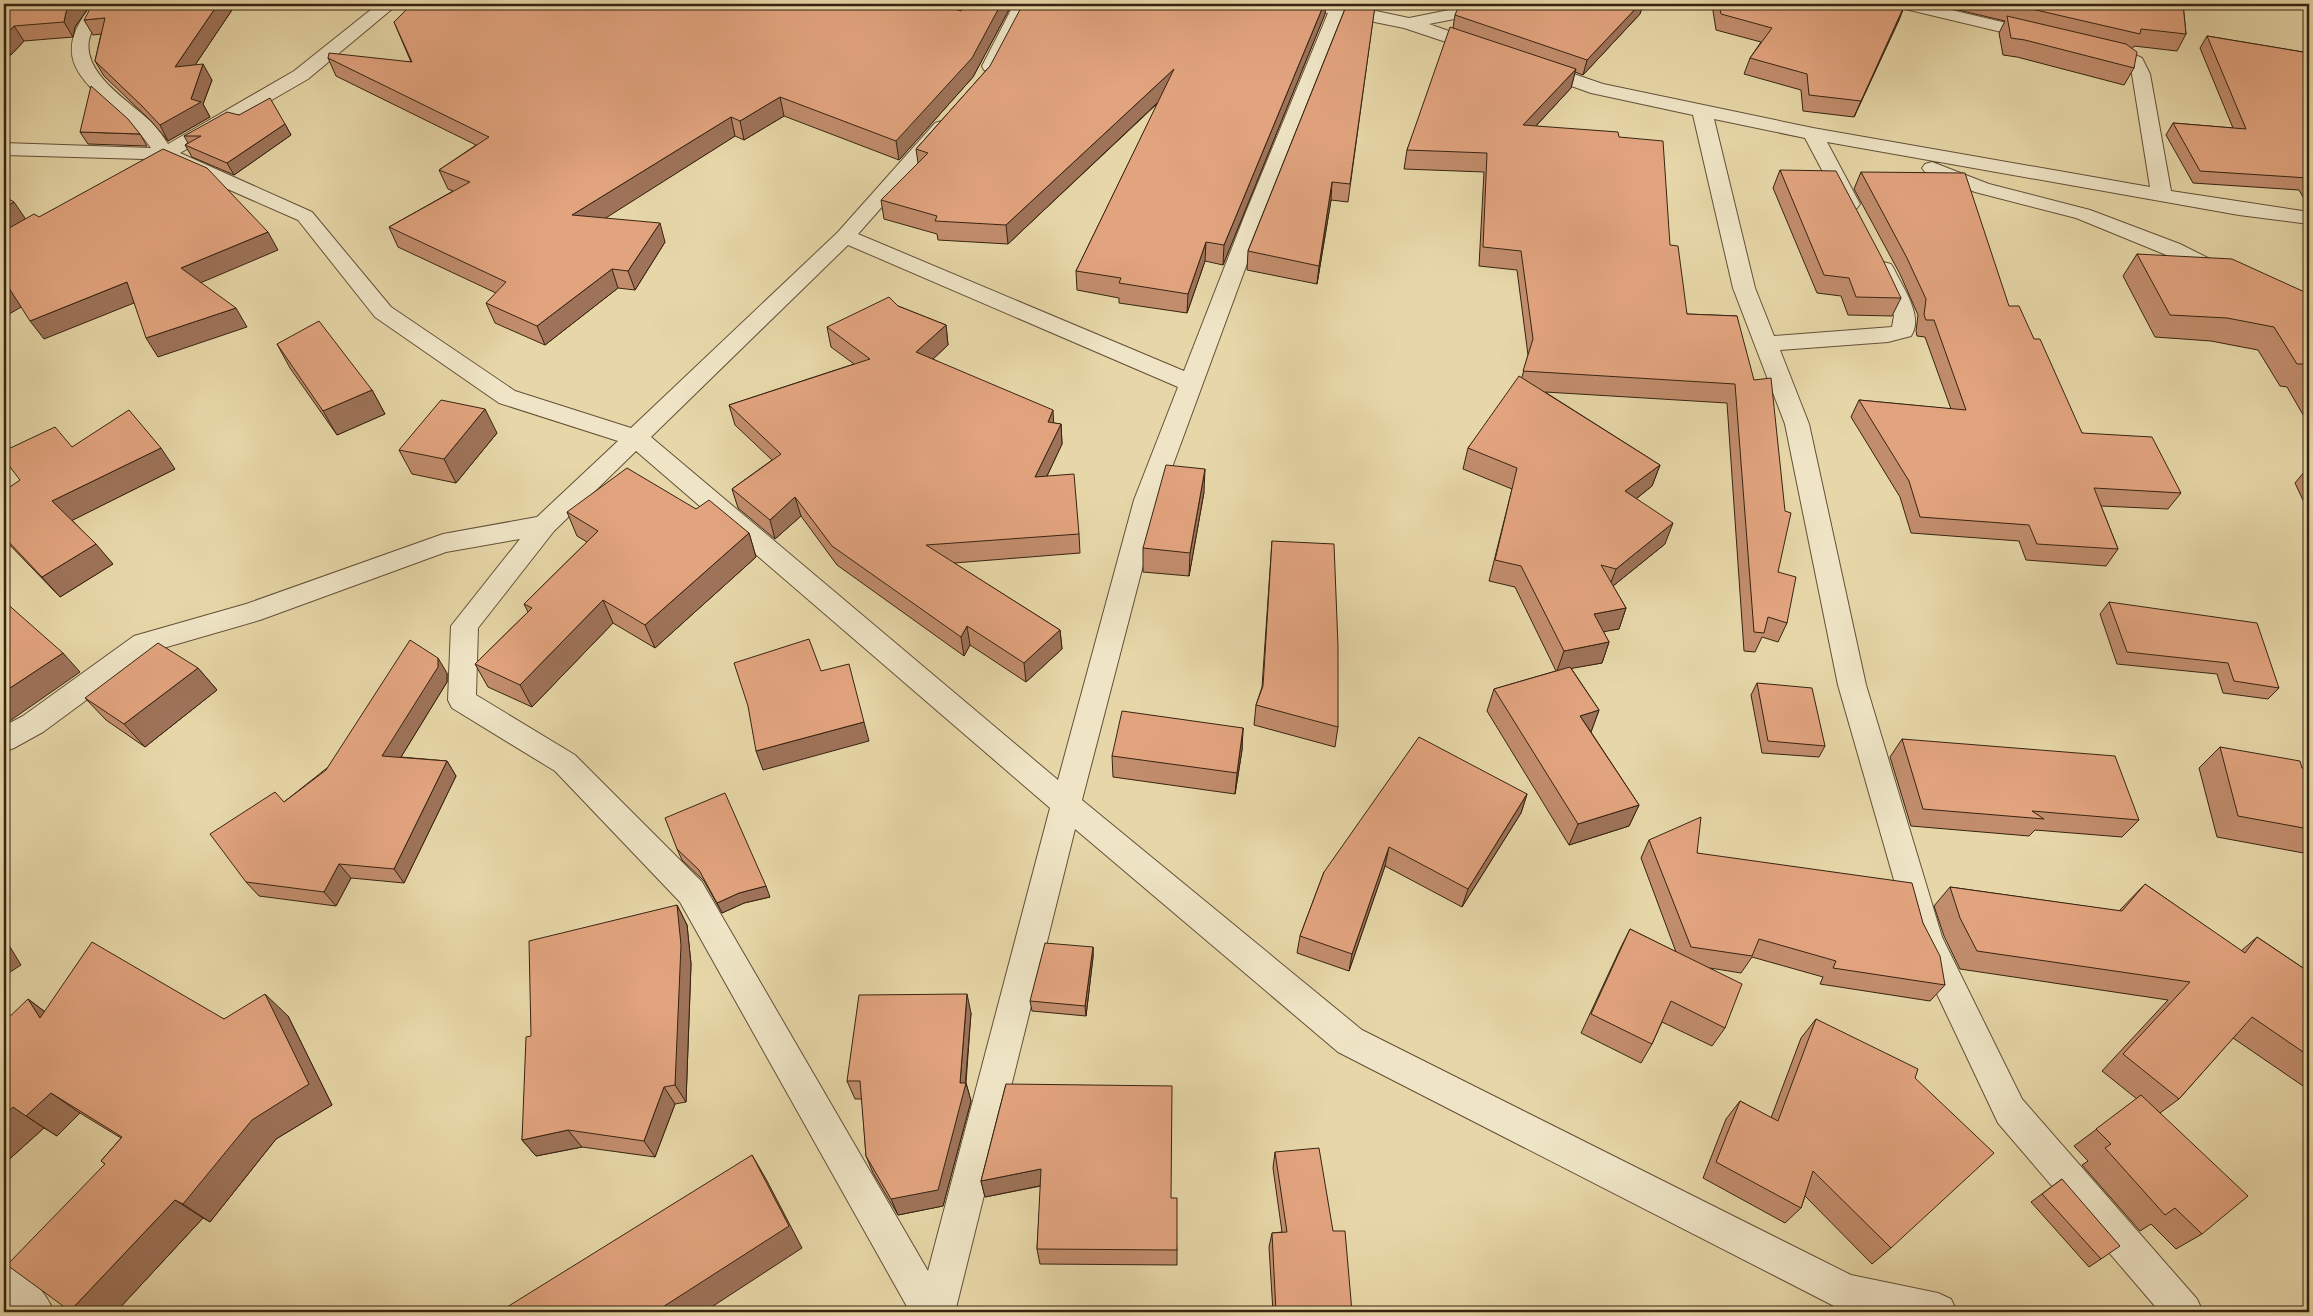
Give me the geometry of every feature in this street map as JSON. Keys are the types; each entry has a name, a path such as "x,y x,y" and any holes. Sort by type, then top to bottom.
{"street":[{"path":"102,4 88,21 80,36 80,56 89,74 150,132 165,154"},
{"path":"131,173 301,75 389,4"},
{"path":"983,80 1023,4"},
{"path":"1312,4 1408,23 1498,54"},
{"path":"1408,23 1500,4"},
{"path":"1907,4 1956,18 2059,40"},
{"path":"936,1312 1066,804 1148,500 1256,212 1339,8"},
{"path":"2087,46 2123,56 2136,62 2140,74 2161,195"},
{"path":"1526,64 1598,89 1813,134 2161,195 2309,218"},
{"path":"931,1312 691,892 565,763 462,700 465,626 545,526 845,236 957,110"},
{"path":"1702,111 1744,288 1797,424 1852,685 1927,939 2010,1111 2184,1312"},
{"path":"1813,134 1858,219"},
{"path":"1873,144 1982,188 2083,214 2172,249 2235,280"},
{"path":"4,149 165,154 305,216 383,312 507,397 636,438 1066,804 1350,1041 1847,1293 1938,1312"},
{"path":"845,236 1191,383"},
{"path":"1766,344 1888,335 1904,331 1905,316 1874,251"},
{"path":"4,740 33,724 144,643 251,613 443,543 545,526"},
{"path":"4,1279 35,1312"}],"building":[{"path":"4,4 72,4 66,12 64,22 14,26 4,37"},
{"path":"94,4 218,4 175,67 203,64 191,99 201,102 160,125 95,61 105,18 84,20"},
{"path":"412,4 938,4 961,11 964,4 1001,4 972,58 896,141 780,97 740,121 731,117 572,215 660,223 628,271 612,269 537,326 486,303 506,282 389,227 470,182 439,170 489,137 328,58 329,53 412,62 394,22"},
{"path":"1023,4 1324,4 1224,245 1206,242 1188,294 1119,283 1121,278 1076,271 1174,69 1006,225 935,221 937,216 881,200 928,153 916,149 990,66"},
{"path":"1347,4 1375,6 1350,184 1332,182 1319,266 1248,251"},
{"path":"1640,4 1587,60 1455,15 1459,5"},
{"path":"1719,4 1905,4 1861,101 1809,95 1807,74 1750,58 1772,28 1721,14"},
{"path":"2010,4 2183,4 2186,34 2141,29 2140,34"},
{"path":"2007,16 2126,44 2137,52 2134,68 2011,38"},
{"path":"1450,27 1576,69 1523,125 1618,132 1619,137 1663,141 1670,245 1678,246 1687,314 1737,316 1754,380 1771,378 1785,511 1791,513 1778,572 1796,577 1787,623 1768,617 1764,633 1754,632 1735,384 1523,371 1533,339 1521,251 1483,247 1487,153 1407,150"},
{"path":"2207,36 2309,53 2309,181 2308,178 2200,171 2173,123 2246,129"},
{"path":"91,86 128,119 140,134 80,132"},
{"path":"270,98 285,124 227,163 185,145 201,136 184,136 227,112 239,115"},
{"path":"163,149 207,168 268,232 181,268 236,308 146,338 127,282 30,321 9,288 4,290 4,231 34,214 39,217"},
{"path":"1780,170 1836,171 1901,298 1856,297 1849,278 1824,275"},
{"path":"1861,172 1965,173 2009,306 2019,306 2034,339 2040,339 2082,433 2152,437 2181,493 2094,488 2118,549 2037,544 2029,525 1920,517 1909,481 1859,400 1966,410 1934,320 1926,320 1924,315 1926,299 1907,258"},
{"path":"4,196 14,202 4,208"},
{"path":"2137,254 2232,259 2309,294 2309,373 2304,364 2297,364 2274,327 2227,318 2170,315"},
{"path":"889,297 898,306 946,325 916,352 1053,410 1048,422 1061,424 1035,477 1074,474 1079,534 926,545 1060,630 1024,663 967,626 961,637 832,546 795,497 770,520 732,489 781,454 729,405 870,359 827,327"},
{"path":"319,321 372,390 323,411 277,344"},
{"path":"1519,376 1660,465 1625,491 1673,523 1616,569 1601,565 1626,608 1594,614 1609,642 1564,651 1521,566 1495,560 1517,468 1468,448"},
{"path":"441,400 485,409 444,459 399,450"},
{"path":"129,410 161,448 52,501 96,544 42,577 4,537 4,491 20,480 4,459 4,451 55,427 72,447"},
{"path":"1166,465 1205,469 1190,553 1143,548"},
{"path":"627,468 696,509 709,500 749,533 645,625 603,600 520,685 475,664 532,608 524,604 598,531 567,512"},
{"path":"1272,541 1334,544 1338,646 1338,727 1256,705 1263,686"},
{"path":"4,601 63,653 4,692"},
{"path":"2109,602 2257,623 2279,688 2234,681 2228,663 2127,652"},
{"path":"809,639 821,671 849,664 864,722 756,751 748,706 734,663"},
{"path":"410,640 438,658 438,667 382,756 447,761 394,869 339,864 324,892 246,882 210,834 275,792 284,802 326,770"},
{"path":"158,643 198,668 124,724 85,698"},
{"path":"1570,667 1599,710 1580,716 1639,805 1578,824 1494,689"},
{"path":"1757,683 1812,688 1825,746 1768,741"},
{"path":"1122,711 1243,728 1237,773 1112,756"},
{"path":"1419,737 1527,794 1468,889 1389,847 1352,954 1300,936 1324,872"},
{"path":"1902,739 2115,756 2139,820 2032,811 2044,819 1923,809"},
{"path":"2220,747 2300,761 2302,768 2309,770 2309,829 2238,816"},
{"path":"725,793 766,886 739,893 717,903 699,870 677,849 665,818"},
{"path":"1701,817 1697,853 1912,883 1923,923 1940,956 1945,985 1833,968 1836,961 1759,939 1752,956 1691,947 1649,840"},
{"path":"2145,884 2245,953 2257,937 2309,972 2309,1056 2252,1017 2179,1099 2123,1054 2190,982 1977,951 1960,918 1950,887 2122,911"},
{"path":"677,905 681,945 675,1085 664,1087 644,1141 568,1130 522,1140 526,1037 531,1036 529,941"},
{"path":"1630,929 1742,984 1725,1028 1671,1001 1652,1044 1591,1014"},
{"path":"92,942 224,1019 265,994 309,1084 252,1120 183,1204 175,1200 70,1311 7,1265 105,1164 101,1161 122,1137 51,1093 26,1116 13,1107 4,1116 4,1022 28,999 40,1018"},
{"path":"1045,943 1093,947 1085,1006 1030,1001"},
{"path":"967,994 960,1083 966,1083 938,1190 891,1199 866,1156 860,1081 847,1081 859,995"},
{"path":"1816,1019 1918,1069 1915,1078 1994,1153 1891,1248 1813,1171 1801,1208 1716,1162 1740,1101 1778,1121"},
{"path":"1006,1084 1172,1086 1171,1198 1177,1198 1177,1250 1037,1249 1041,1169 981,1181"},
{"path":"2141,1095 2248,1196 2202,1234 2175,1208 2165,1215 2105,1148 2111,1144 2096,1129"},
{"path":"1319,1148 1333,1231 1345,1231 1352,1312 1276,1312 1272,1233 1287,1232 1275,1152"},
{"path":"752,1155 789,1226 655,1312 499,1312"},
{"path":"2062,1179 2120,1246 2101,1259 2042,1194"}]}
